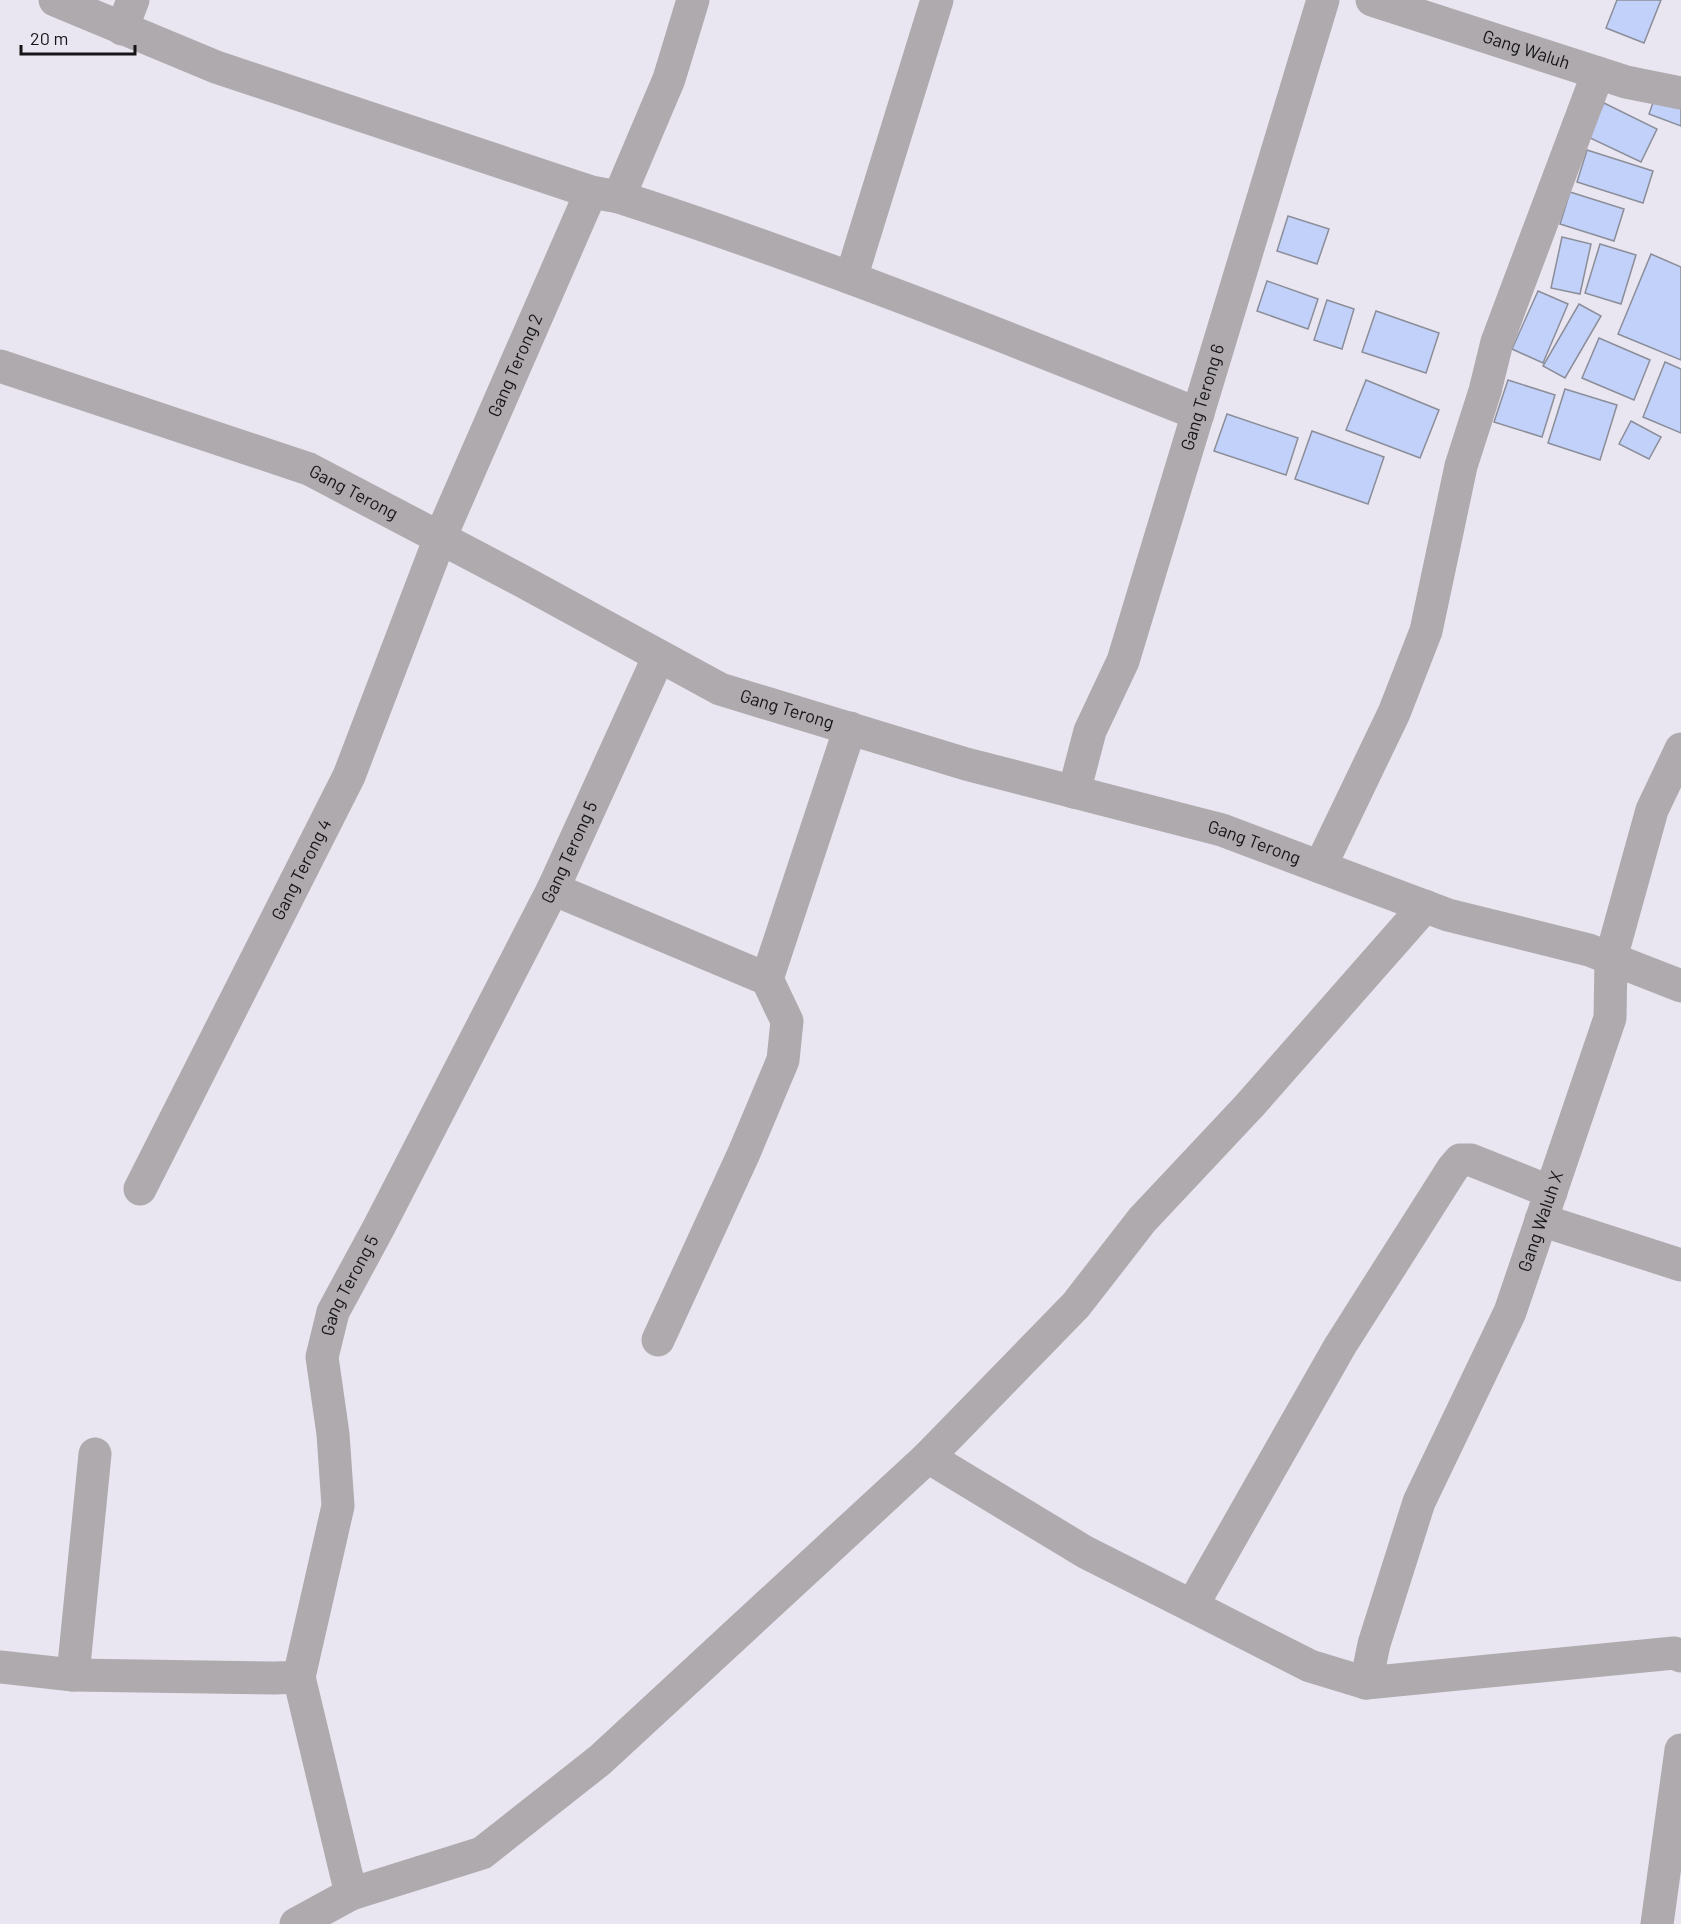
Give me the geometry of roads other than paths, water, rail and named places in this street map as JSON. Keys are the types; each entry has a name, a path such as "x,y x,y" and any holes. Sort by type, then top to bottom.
{"street":[{"path":"55,0 127,15 216,67 605,195 697,222 964,320 1198,414"},
{"name":"Gang Terong 2","path":"440,538 605,195 669,79 693,0"},
{"path":"851,278 937,0"},
{"name":"Gang Terong 6","path":"1074,792 1090,731 1123,661 1323,0"},
{"name":"Gang Waluh","path":"1372,0 1626,82 1681,93"},
{"path":"1320,867 1394,713 1426,631 1461,466 1485,391 1497,342 1598,73"},
{"name":"Gang Terong","path":"0,366 309,469 720,689 966,764 1222,830 1448,915 1589,950 1681,986"},
{"name":"Gang Terong 4","path":"140,1189 349,776 440,538"},
{"name":"Gang Terong 5","path":"299,1677 338,1506 333,1434 322,1357 333,1312 554,889 659,656"},
{"path":"767,979 850,728"},
{"name":"Gang Waluh X","path":"1366,1683 1374,1644 1419,1502 1510,1312 1610,1018 1611,958 1652,810 1681,749"},
{"path":"554,889 767,979 787,1021 783,1060 744,1153 658,1340"},
{"path":"296,1924 351,1894 482,1853 600,1760 928,1457 1076,1305 1142,1220 1250,1105 1425,906"},
{"path":"1192,1606 1340,1346 1460,1160 1471,1160 1546,1206 1681,1265"},
{"path":"73,1675 95,1454"},
{"path":"928,1457 1085,1552 1310,1666 1366,1683 1674,1653 1681,1656"},
{"path":"0,1667 73,1675 299,1677 351,1894"},
{"path":"1657,1924 1681,1750"}]}
